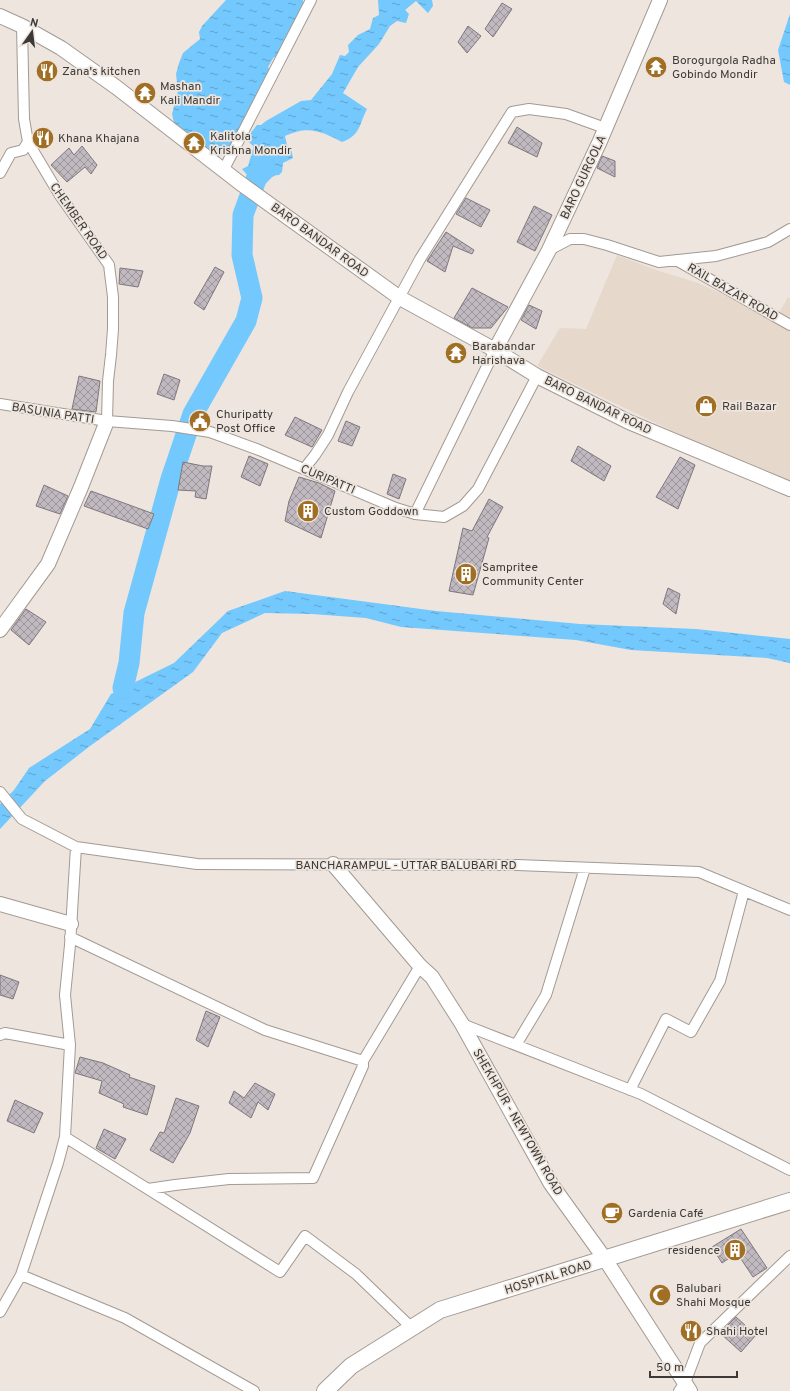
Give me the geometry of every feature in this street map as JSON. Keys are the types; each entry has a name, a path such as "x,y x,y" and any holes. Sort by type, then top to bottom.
{"main road":[{"name":"HOSPITAL ROAD","path":"325,1391 351,1366 440,1310 790,1201"}],"street":[{"path":"223,170 311,0"},
{"name":"BARO GURGOLA","path":"495,350 549,250 605,128 660,0"},
{"name":"BARO BANDAR ROAD","path":"0,16 22,26 61,48 110,82 251,191 400,298 495,350 537,376 629,422 790,489"},
{"name":"CHEMBER ROAD","path":"22,26 24,119 28,142 59,194 109,265 113,297 113,329 108,381 107,421"},
{"path":"304,469 328,434 348,392 420,259 512,112 529,109 566,114 605,128"},
{"path":"0,173 11,154 23,150 28,142"},
{"path":"549,250 570,239 584,239 659,262 716,256 768,242 790,229"},
{"name":"RAIL BAZAR ROAD","path":"676,260 790,325"},
{"path":"415,514 495,350"},
{"name":"CURIPATTI","path":"172,426 210,432 260,450 396,508 415,514 444,517 463,506 478,489 537,376"},
{"name":"BASUNIA PATTI","path":"0,404 107,421 172,426"},
{"path":"0,630 48,564 107,421"},
{"name":"BANCHARAMPUL - UTTAR BALUBARI RD","path":"0,792 22,819 76,847 197,864 517,865 699,872 790,910"},
{"path":"0,1312 21,1275 58,1163 65,1136 70,1045 64,996 71,931 76,847"},
{"name":"SHEKHPUR - NEWTOWN ROAD","path":"333,864 420,966 432,977 462,1024 551,1184 605,1259 685,1388"},
{"path":"516,1045 546,995 585,868"},
{"path":"630,1090 666,1019 691,1032 720,980 744,891"},
{"path":"0,904 71,931 265,1030 363,1061"},
{"path":"148,1189 229,1180 313,1178 363,1066 363,1061 420,966"},
{"path":"462,1024 655,1101 790,1170"},
{"path":"0,1035 4,1033 70,1045"},
{"path":"65,1136 280,1272 305,1236 356,1274 412,1328"},
{"path":"685,1388 700,1343 790,1256"},
{"path":"21,1275 125,1318 254,1391"}],"shaded area":[{"name":"Rail Bazar","path":"617,255 656,270 698,283 776,318 788,297 790,298 790,480 706,447 537,366 560,328 586,329"}],"water":[{"path":"226,0 303,0 303,5 277,58 274,57 268,67 271,71 248,111 234,140 227,150 217,158 206,151 201,143 188,139 175,127 172,114 178,91 176,74 183,53 200,39 199,32 202,26"},
{"path":"378,0 432,0 433,6 428,13 416,1 405,10 409,14 406,23 397,21 390,26 379,44 358,67 343,93 367,109 359,128 353,136 342,142 321,132 308,130 285,136 293,158 283,163 282,172 279,175 271,178 261,187 253,181 257,177 248,176 242,169 248,166 253,149 253,146 246,139 257,125 261,125 301,101 311,100 332,74 340,55 345,56 349,52 348,45 358,35 370,29 373,18 379,15"},
{"path":"790,14 790,85 784,82 778,50"},
{"path":"285,591 436,611 580,624 696,629 790,639 790,663 767,658 631,650 576,640 401,627 366,618 312,614 265,613 222,633 193,672 90,746 45,781 0,829 0,804 14,790 29,768 90,729 111,694 174,663 228,611"}],"building":[{"path":"502,3 512,9 493,37 485,29"},
{"path":"468,26 481,36 467,53 458,42"},
{"path":"517,127 542,143 537,157 508,143"},
{"path":"82,146 97,165 91,174 85,167 67,182 51,165 69,148 74,155"},
{"path":"602,156 615,161 615,177 597,168"},
{"path":"466,198 490,210 481,227 456,214"},
{"path":"534,206 552,215 535,251 517,242"},
{"path":"446,232 474,250 472,254 453,246 445,272 427,261"},
{"path":"215,267 224,272 204,310 194,303"},
{"path":"120,268 143,271 138,287 119,284"},
{"path":"472,288 508,307 491,328 472,328 454,318"},
{"path":"529,305 542,311 536,329 521,320"},
{"path":"164,374 180,380 174,400 157,394"},
{"path":"79,376 100,381 96,412 72,409"},
{"path":"295,417 322,430 312,447 285,435"},
{"path":"346,421 360,427 352,446 338,441"},
{"path":"578,446 611,466 604,481 571,461"},
{"path":"249,456 268,464 260,486 241,477"},
{"path":"680,457 695,465 678,509 656,497"},
{"path":"183,462 203,466 212,466 206,499 195,497 196,491 178,490"},
{"path":"393,474 406,479 399,499 387,494"},
{"name":"Custom Goddown","path":"299,477 319,483 335,491 321,538 285,521 289,501"},
{"path":"44,485 68,496 60,514 36,506"},
{"path":"91,491 154,514 148,529 84,506"},
{"name":"Sampritee Community Center","path":"489,499 503,507 487,537 489,538 473,595 449,591 463,528 472,531"},
{"path":"668,588 680,594 676,614 663,604"},
{"path":"26,609 46,622 29,645 11,630"},
{"path":"0,975 19,982 13,999 0,995"},
{"path":"206,1011 220,1017 208,1047 196,1040"},
{"path":"80,1057 103,1063 130,1075 129,1077 155,1086 147,1115 123,1107 124,1104 99,1093 102,1081 75,1073"},
{"path":"255,1083 275,1094 268,1110 258,1102 251,1118 229,1103 234,1091 244,1098"},
{"path":"176,1098 199,1106 190,1133 173,1163 150,1150 160,1132 164,1133"},
{"path":"15,1100 43,1113 34,1133 7,1121"},
{"path":"104,1129 126,1139 115,1159 96,1148"},
{"name":"residence","path":"741,1229 767,1268 753,1277 737,1253 722,1263 712,1247"},
{"path":"736,1317 756,1335 741,1352 720,1333"}],"waterway":[{"path":"123,688 129,663 134,613 171,479 193,414 246,321 252,298 242,255 243,215 265,155"}],"place":[{"name":"Borogurgola Radha Gobindo Mondir","path":"656,67"},
{"name":"Zana's kitchen","path":"47,71"},
{"name":"Mashan Kali Mandir","path":"145,93"},
{"name":"Khana Khajana","path":"43,138"},
{"name":"Kalitola Krishna Mondir","path":"194,143"},
{"name":"Barabandar Harishava","path":"456,353"},
{"name":"Rail Bazar","path":"706,406"},
{"name":"Churipatty Post Office","path":"200,421"},
{"name":"Custom Goddown","path":"308,511"},
{"name":"Sampritee Community Center","path":"466,574"},
{"name":"Gardenia Café","path":"612,1213"},
{"name":"residence","path":"735,1250"},
{"name":"Balubari Shahi Mosque","path":"660,1295"},
{"name":"Shahi Hotel","path":"691,1331"}]}
